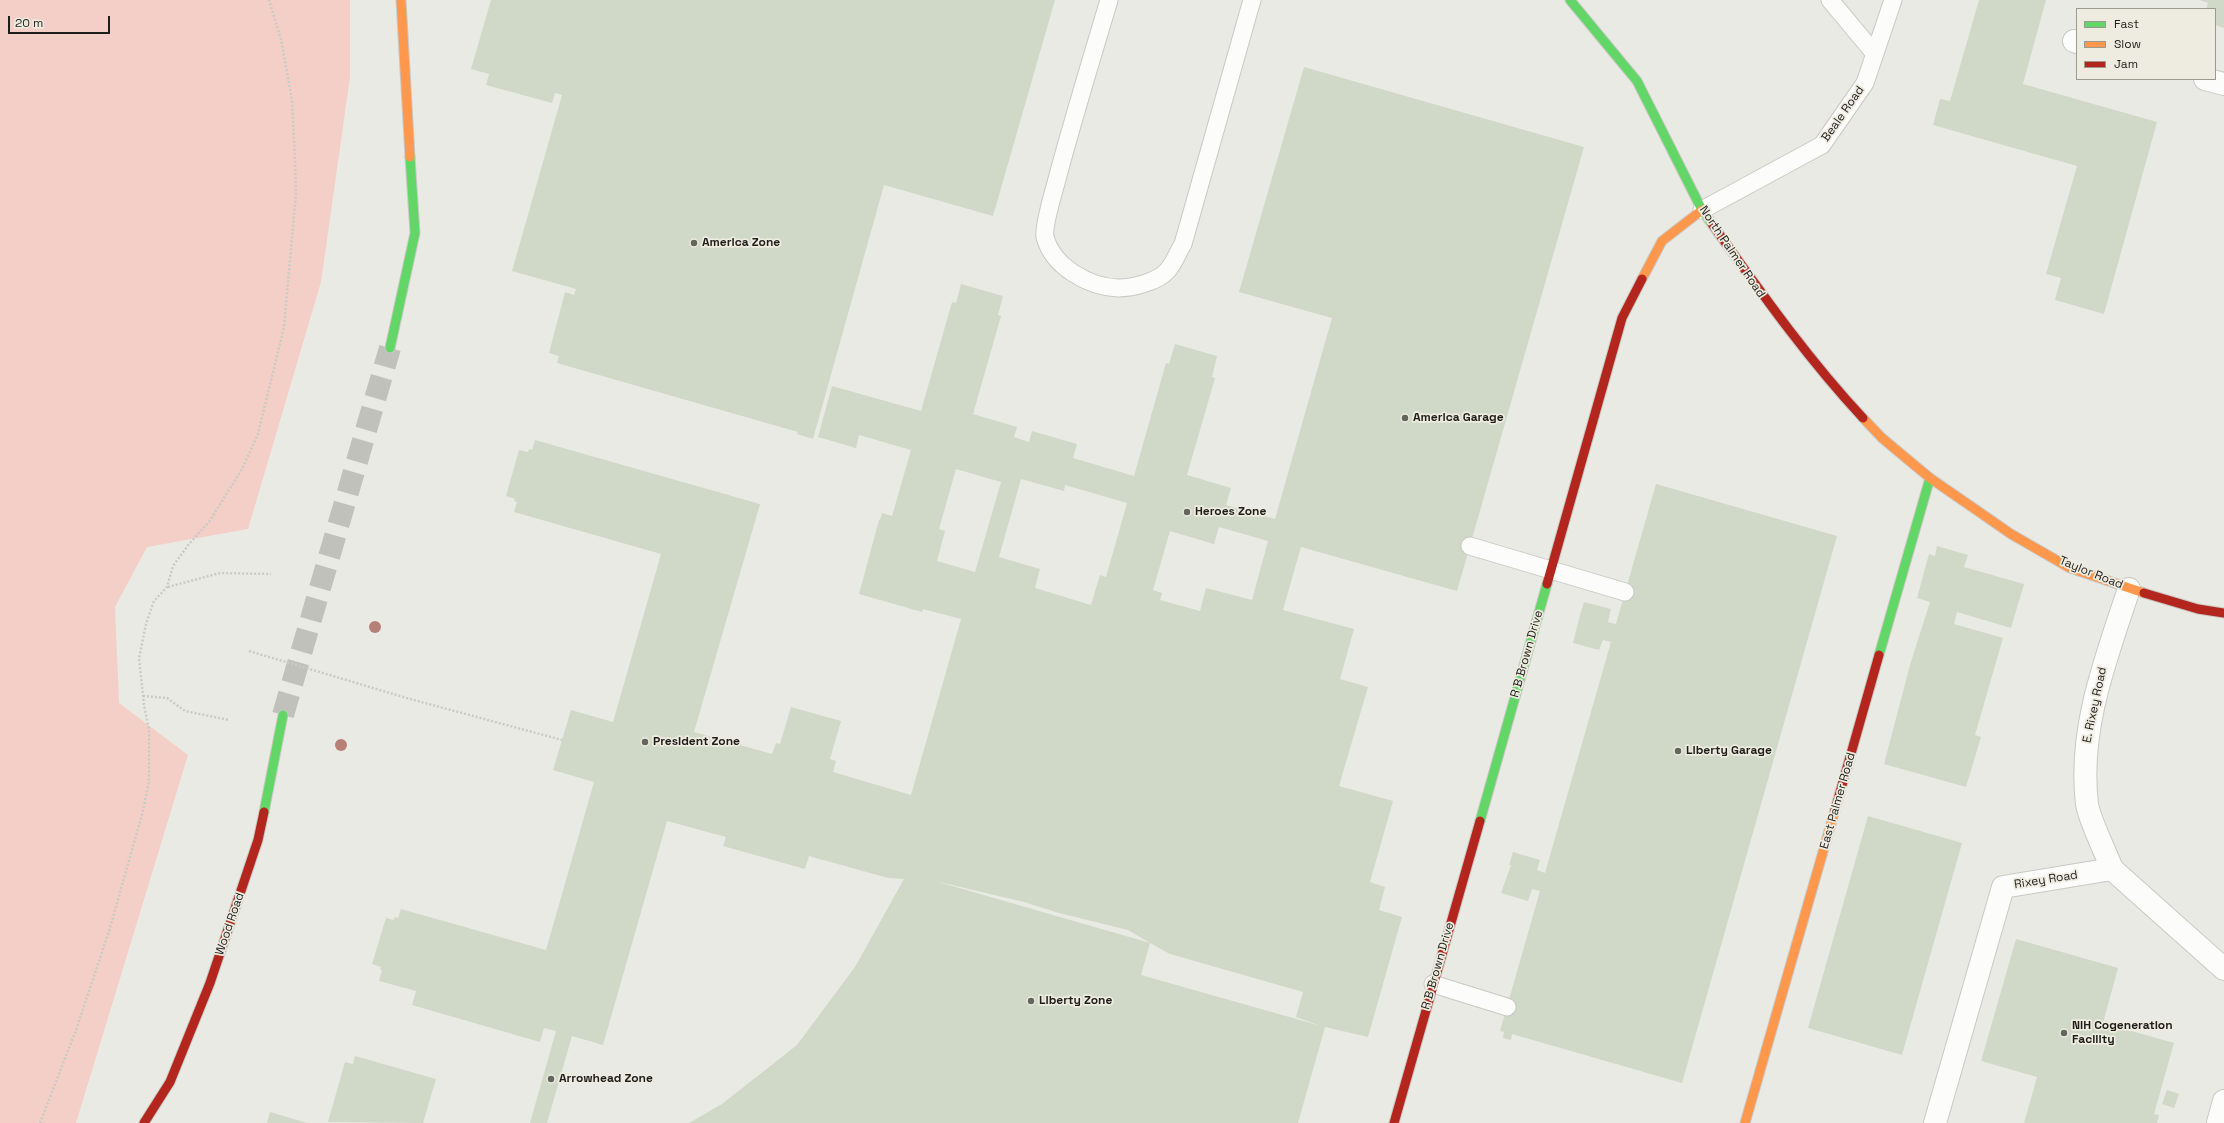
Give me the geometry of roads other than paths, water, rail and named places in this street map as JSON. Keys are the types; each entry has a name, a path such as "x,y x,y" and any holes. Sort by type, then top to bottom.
{"street":[{"path":"390,348 415,233 401,0"},
{"name":"North Palmer Road","path":"1570,0 1637,81 1702,210 1768,304 1831,384 1882,438 1930,478"},
{"path":"2209,80 2224,84"},
{"name":"R B Brown Drive","path":"1394,1123 1622,318 1662,241 1702,210"},
{"name":"Taylor Road","path":"1930,478 2011,534 2070,568 2129,589 2198,609 2224,613"},
{"name":"East Palmer Road","path":"1746,1123 1930,478"},
{"name":"E. Rixey Road","path":"2112,869 2087,806 2086,742 2103,664 2129,589"},
{"name":"Wood Road","path":"144,1123 170,1082 213,975 258,840 283,715"},
{"path":"2112,869 2224,969"},
{"name":"Rixey Road","path":"1935,1123 2003,887 2112,869"},
{"path":"2218,1123 2224,1101"}],"lane":[{"path":"1109,0 1049,209 1045,236 1055,256 1072,272 1096,285 1118,288 1145,284 1168,271 1183,244 1252,0"},
{"path":"1830,0 1875,54"},
{"name":"Beale Road","path":"1702,210 1822,145 1865,83 1893,0"},
{"path":"1470,546 1626,592"},
{"path":"1433,984 1507,1007"}],"tunnel":[{"path":"283,715 390,348"}],"place":[{"name":"America Zone","path":"694,243"},
{"name":"America Garage","path":"1405,418"},
{"name":"Heroes Zone","path":"1187,512"},
{"name":"President Zone","path":"645,742"},
{"name":"Liberty Garage","path":"1678,751"},
{"name":"Liberty Zone","path":"1031,1001"},
{"name":"NIH Cogeneration Facility","path":"2064,1033"},
{"name":"Arrowhead Zone","path":"551,1079"}]}
